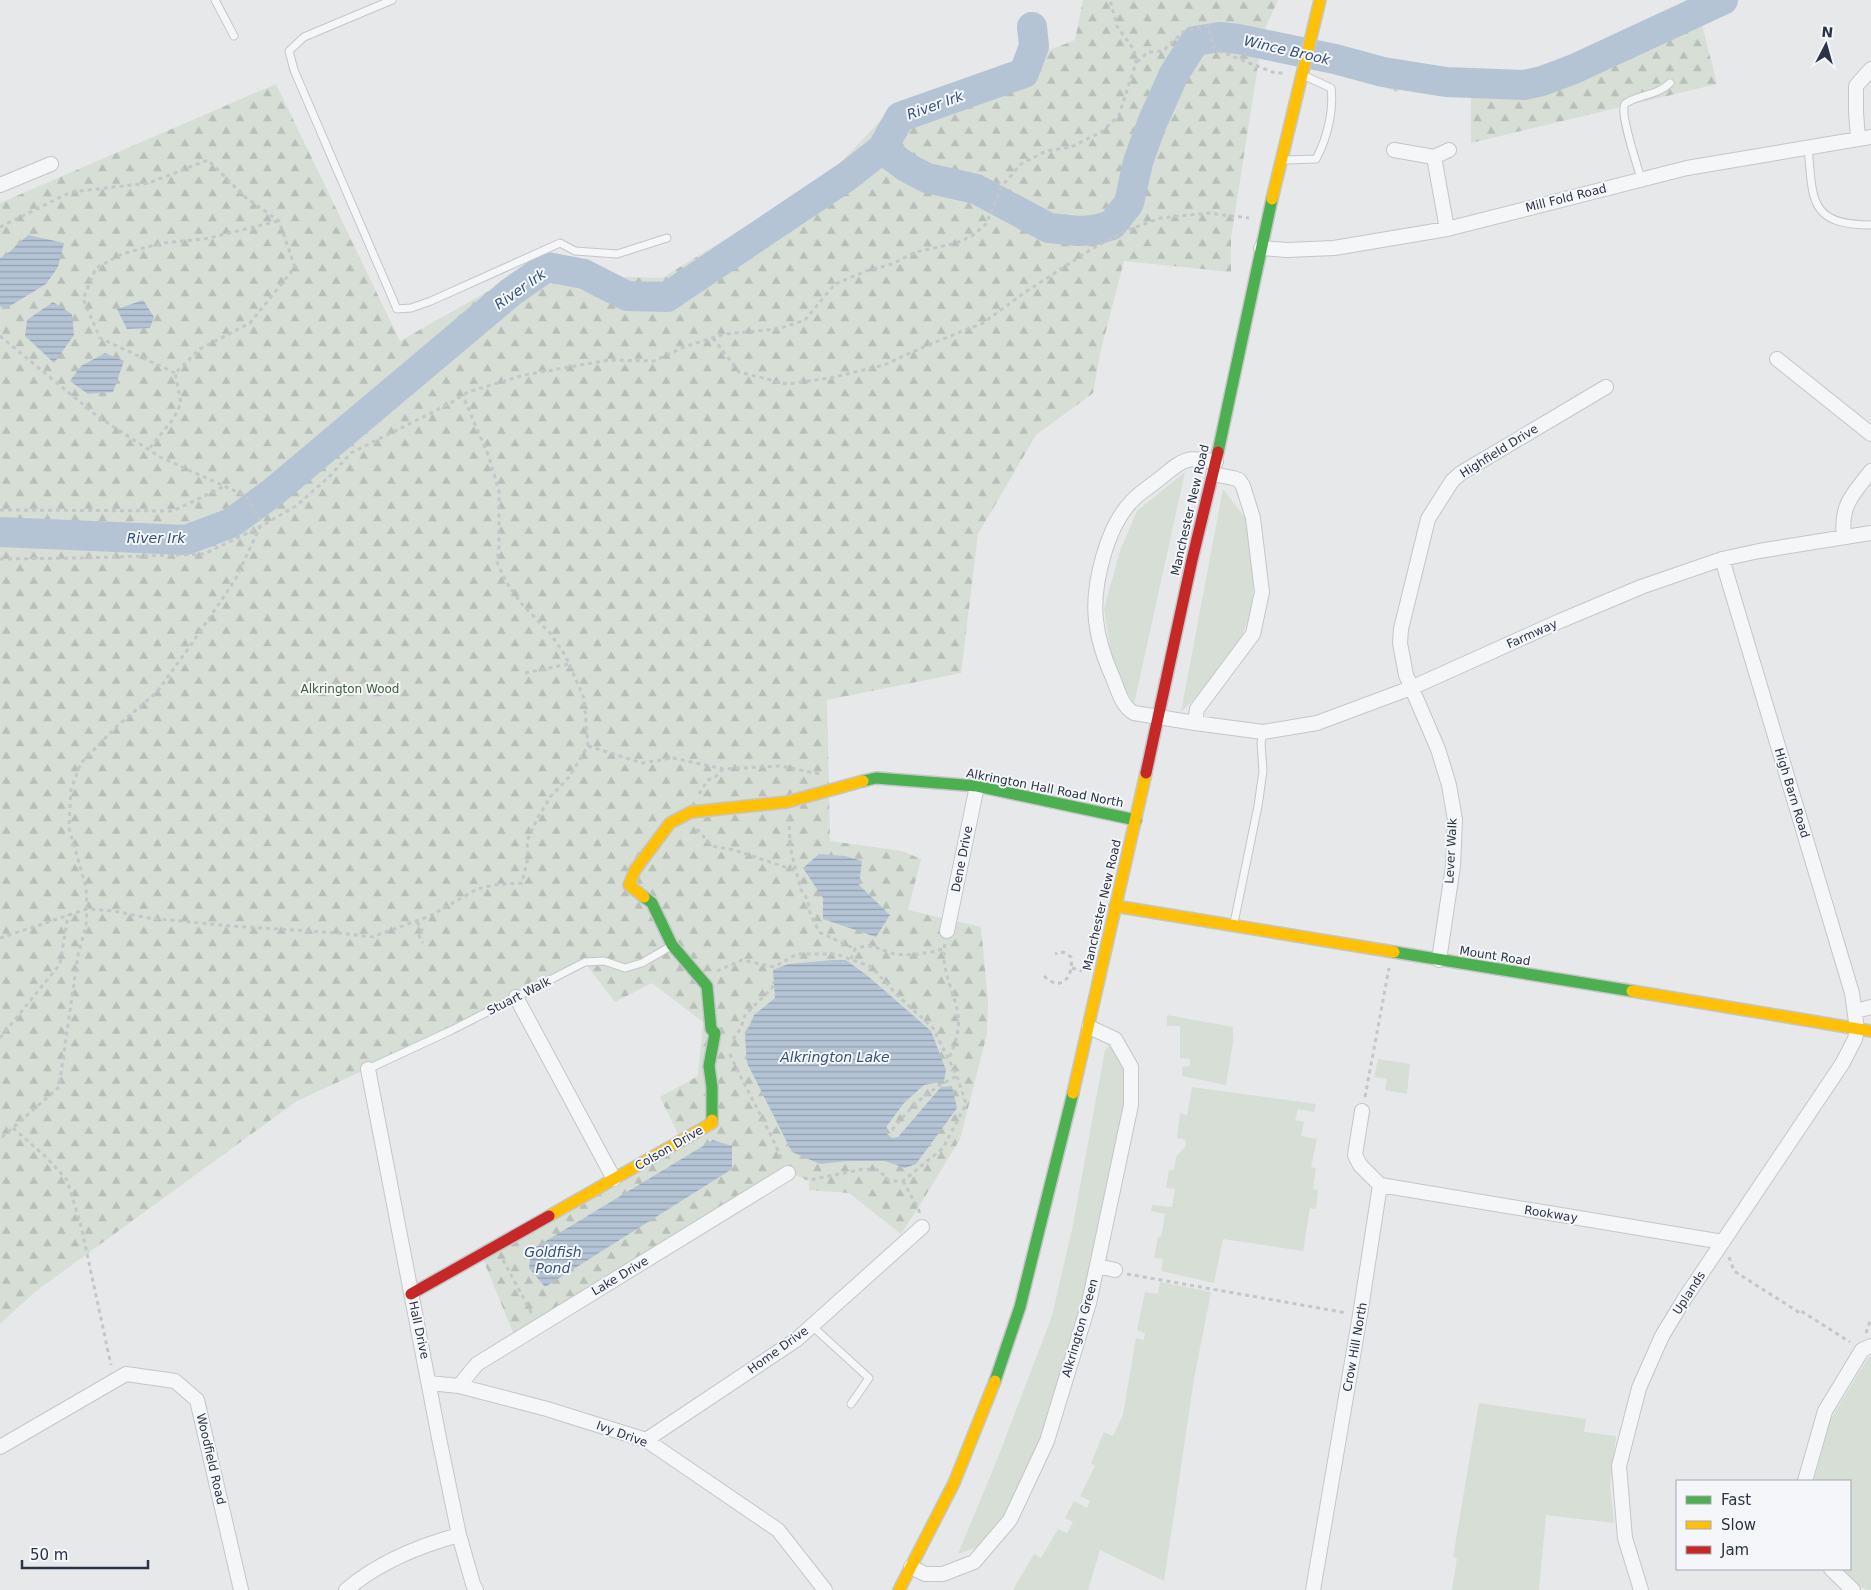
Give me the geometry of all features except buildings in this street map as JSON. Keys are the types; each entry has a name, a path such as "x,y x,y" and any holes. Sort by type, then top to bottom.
{"street":[{"name":"Manchester New Road","path":"911,1567 954,1483 1000,1368 1020,1307 1089,1027 1159,718 1171,653 1214,468 1267,220 1304,75 1320,0"},
{"path":"1865,138 1856,112 1856,86 1871,68"},
{"name":"Mill Fold Road","path":"1261,248 1287,250 1328,248 1447,229 1688,168 1865,138"},
{"path":"1394,150 1434,157 1449,150"},
{"path":"1434,157 1447,229"},
{"path":"0,185 51,164"},
{"path":"1777,359 1871,434"},
{"name":"Highfield Drive","path":"1410,688 1400,643 1400,629 1428,519 1440,499 1461,473 1606,387"},
{"name":"Farmway","path":"1195,724 1197,709 1253,634 1262,592 1252,518 1243,486 1239,480 1198,458 1184,461 1143,491 1130,503 1118,520 1104,554 1099,573 1096,618 1098,636 1116,686 1128,710 1134,713 1195,724 1263,732 1317,723 1410,688 1641,587 1722,559 1871,533"},
{"path":"1844,537 1842,522 1844,511 1850,499 1871,471"},
{"name":"High Barn Road","path":"1722,559 1850,984 1856,1012 1864,1030"},
{"name":"Lever Walk","path":"1410,688 1438,749 1449,785 1455,820 1453,866 1439,960"},
{"name":"Alkrington Hall Road North","path":"672,945 652,903 629,885 635,870 670,823 691,812 787,802 876,778 923,780 977,786 1136,820"},
{"name":"Dene Drive","path":"947,931 977,786"},
{"name":"Mount Road","path":"1115,906 1864,1030"},
{"path":"672,945 707,986"},
{"name":"Colson Drive","path":"411,1294 712,1123 712,1087 709,1066 715,1033 711,1029 707,986"},
{"path":"516,997 614,1179"},
{"path":"1856,1012 1871,1007"},
{"name":"Alkrington Green","path":"911,1567 924,1574 943,1574 974,1562 1010,1520 1047,1441 1089,1303 1131,1105 1132,1067 1115,1038 1089,1027"},
{"name":"Uplands","path":"1641,1590 1625,1538 1619,1466 1639,1388 1662,1336 1685,1298 1842,1064 1855,1039 1864,1030"},
{"name":"Hall Drive","path":"368,1069 459,1535 476,1590"},
{"path":"1362,1111 1355,1155 1360,1165 1380,1185"},
{"name":"Lake Drive","path":"459,1386 477,1364 788,1173"},
{"name":"Rookway","path":"1380,1185 1723,1242"},
{"name":"Crow Hill North","path":"1313,1590 1360,1316 1380,1185"},
{"name":"Home Drive","path":"646,1440 796,1340 922,1227"},
{"path":"1098,1266 1115,1270"},
{"path":"1805,1480 1825,1411 1866,1348"},
{"name":"Woodfield Road","path":"0,1447 126,1374 175,1380 197,1400 241,1590"},
{"name":"Ivy Drive","path":"429,1383 459,1386 547,1409 646,1440 778,1530 825,1590"},
{"path":"346,1590 374,1569 403,1554 429,1543 459,1535"},
{"path":"899,1590 911,1567"},
{"path":"1833,1570 1853,1590"}],"lane":[{"path":"215,0 234,36"},
{"path":"392,0 304,37 289,51 294,70 397,309 411,308 431,301 560,243 575,251 616,254 667,238"},
{"path":"1282,160 1316,159 1323,147 1333,102 1331,88 1304,75"},
{"path":"1642,179 1625,118 1624,106 1626,103 1663,90 1670,83"},
{"path":"1808,147 1812,192 1823,215 1842,222 1871,225"},
{"path":"1234,926 1258,806 1263,771 1261,744 1263,732"},
{"name":"Stuart Walk","path":"368,1069 585,962 604,961 625,968 642,963 672,945"},
{"path":"812,1326 869,1378 851,1404"}],"path":[{"path":"0,559 204,554 260,528 296,506 329,477 351,453 450,404 468,392 524,375 609,360 654,361 684,347 724,334 778,329 805,320 835,284 866,271 892,264 916,252 956,243 972,236 986,224 1002,186 1021,164 1046,151 1071,147 1103,131 1119,115 1136,62 1134,50 1117,26 1110,0"},
{"path":"1136,62 1148,52 1163,51 1183,32 1208,26 1214,49 1275,73"},
{"path":"0,227 71,192 149,183 208,160 245,197 279,221 295,267 250,324 200,349 175,373"},
{"path":"712,338 739,372 787,384 830,378 884,365 928,344 983,323 1024,293 1090,250 1134,228 1162,218 1210,212 1267,220"},
{"path":"175,373 100,338 83,298 96,268 122,254 162,243 205,239 279,221"},
{"path":"0,336 97,416 148,450 246,496 259,518 260,528 235,580 156,692 116,727 82,763 71,789 69,828 86,887 86,926 78,955 59,1087 0,1139"},
{"path":"148,450 174,418 181,403 175,373"},
{"path":"0,938 87,909 114,911 149,918 372,937 417,922 477,889 494,885 522,883 527,863 527,841 538,817 551,796 569,776 588,746 584,698 565,655 550,633 520,602 506,581 497,562 500,490 489,457 463,396"},
{"path":"0,510 172,511 225,486"},
{"path":"525,673 569,664"},
{"path":"588,746 642,763 673,758 722,768 780,766 816,772"},
{"path":"722,768 714,778 708,780 690,808 699,833 712,846 734,850 797,871"},
{"path":"787,802 790,847 801,890 808,900 810,914 819,932 855,949 871,945 895,954 922,954 944,949 945,972 958,1010 959,1027 956,1044 949,1059"},
{"path":"0,1038 60,964 68,916"},
{"path":"417,922 422,930 418,934 423,943"},
{"path":"851,960 855,949"},
{"path":"1044,976 1055,983 1065,981 1069,977 1072,968 1071,957 1063,952 1055,954"},
{"path":"1362,1111 1392,952"},
{"path":"707,986 717,971 742,960 774,967 797,954 836,954 872,967 897,995 933,1028 958,1076 966,1104 943,1148 903,1181 889,1181 879,1170 864,1169 809,1180 788,1173 772,1134 762,1121 727,1049 715,1033"},
{"path":"1072,968 1082,971"},
{"path":"731,1042 741,1028 745,1015 772,988 774,982"},
{"path":"892,1130 917,1101 931,1090 958,1076"},
{"path":"13,1128 47,1158 67,1180 81,1226 106,1348 116,1380"},
{"path":"903,1181 918,1208"},
{"path":"1723,1242 1734,1271 1800,1314 1801,1311 1866,1348"},
{"path":"496,1246 538,1326"},
{"path":"1115,1270 1128,1274 1360,1316"}],"green space":[{"name":"Alkrington Wood","path":"1083,0 1278,0 1263,33 1231,238 1231,272 1124,261 1100,354 1093,393 1036,435 978,534 961,673 827,700 830,841 902,851 921,859 908,910 981,927 988,1002 987,1034 960,1139 901,1234 849,1193 809,1190 809,1180 788,1173 516,1340 483,1259 680,1138 660,1097 698,1076 703,1022 652,983 615,1002 585,963 427,1041 297,1101 36,1291 0,1324 0,203 276,84 400,341 494,288 525,267 560,258 622,277 662,278 828,176 881,120 898,110 1075,40"},
{"path":"1699,0 1739,0 1700,17 1717,84 1471,143 1471,90 1403,80 1398,92 1331,69 1335,57 1415,74 1444,78 1500,80 1526,78 1552,72 1601,53 1680,15 1681,8"},
{"path":"1185,472 1134,704 1113,666 1104,609 1120,551 1137,511"},
{"path":"1223,489 1248,522 1254,573 1252,608 1242,636 1207,686 1181,712"},
{"path":"1167,1015 1233,1027 1233,1043 1226,1085 1182,1076 1182,1067 1190,1066 1190,1059 1180,1058 1180,1026 1167,1026"},
{"path":"1115,1039 1131,1067 1098,1266 1037,1461 993,1541 958,1554 997,1460 1052,1316 1073,1225 1105,1050"},
{"path":"1378,1059 1410,1064 1407,1094 1385,1090 1387,1079 1374,1077"},
{"path":"1192,1087 1316,1104 1314,1112 1298,1109 1295,1120 1304,1122 1301,1136 1317,1139 1311,1167 1316,1168 1313,1189 1318,1190 1316,1209 1310,1208 1303,1251 1223,1239 1214,1283 1161,1271 1163,1259 1154,1258 1158,1237 1161,1237 1165,1214 1151,1211 1152,1205 1172,1207 1175,1189 1166,1188 1169,1170 1174,1170 1176,1157 1185,1147 1186,1142 1184,1139 1177,1138 1180,1113 1187,1115"},
{"path":"1160,1282 1211,1292 1194,1379 1164,1581 1100,1550 1088,1590 1013,1590 1034,1554 1041,1558 1058,1529 1067,1533 1073,1522 1065,1518 1074,1501 1087,1508 1090,1501 1080,1496 1095,1466 1091,1463 1104,1432 1113,1436 1123,1415 1136,1338 1144,1340 1145,1333 1137,1330 1145,1292 1158,1294"},
{"path":"1871,1356 1871,1590 1862,1588 1844,1570 1851,1570 1851,1480 1814,1480 1830,1420"},
{"path":"1479,1403 1586,1419 1584,1432 1616,1436 1610,1486 1614,1523 1546,1515 1539,1590 1452,1590 1457,1558 1453,1557"}],"water":[{"path":"28,235 64,243 58,267 46,284 5,309 0,306 0,258"},
{"path":"143,300 154,317 150,328 127,329 117,309"},
{"path":"53,302 72,314 74,335 54,363 25,336 27,320"},
{"path":"105,353 124,361 113,392 88,394 70,381 81,366"},
{"path":"819,854 845,856 862,861 859,885 890,915 876,937 823,919 823,898 803,868"},
{"name":"Alkrington Lake","path":"846,960 869,977 931,1031 946,1070 944,1081 924,1085 904,1103 886,1127 887,1134 892,1138 898,1137 941,1087 952,1086 957,1108 916,1164 905,1168 885,1161 848,1161 820,1164 792,1152 747,1063 745,1036 754,1015 775,998 773,970 788,964"},
{"name":"Goldfish Pond","path":"713,1140 732,1146 732,1169 545,1287 529,1268 531,1250"}],"waterway":[{"name":"Wince Brook","path":"882,149 906,167 927,178 976,189 1049,228 1078,231 1095,230 1112,225 1129,203 1138,162 1152,123 1174,74 1195,41 1220,37 1238,39 1335,59 1383,72 1446,82 1524,85 1542,81 1574,69 1723,0"},
{"name":"River Irk","path":"0,532 186,540 231,523 272,493 511,292 547,267 584,274 627,296 667,297 846,177 882,149 900,117 1024,73 1034,46 1032,27"}],"traffic: fast":[{"path":"1218,452 1272,199"},
{"path":"863,781 876,778 977,786 1136,820"},
{"path":"644,897 652,903 672,945 707,986 711,1029 715,1033 709,1066 712,1087 712,1120"},
{"path":"1394,952 1632,991"},
{"path":"995,1381 1020,1307 1073,1093"}],"traffic: slow":[{"path":"1272,199 1320,0"},
{"path":"1073,1093 1146,773"},
{"path":"644,897 629,885 635,870 670,823 691,812 787,802 863,781"},
{"path":"1115,906 1394,952"},
{"path":"1632,991 1871,1031"},
{"path":"549,1216 712,1123 712,1120"},
{"path":"899,1590 954,1483 995,1381"}],"traffic: jam":[{"path":"1146,773 1192,560 1218,452"},
{"path":"411,1294 549,1216"}]}
